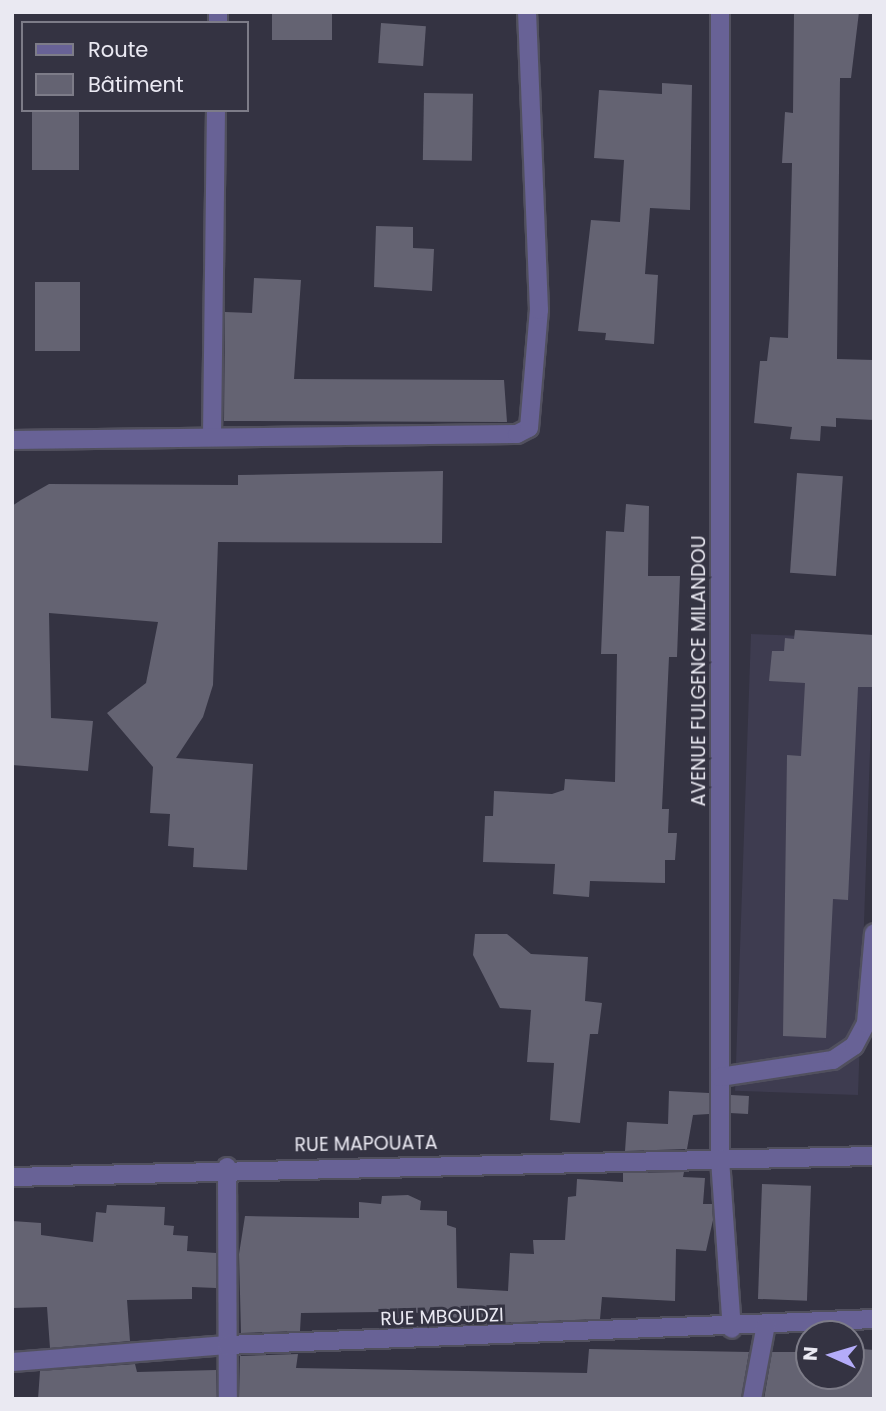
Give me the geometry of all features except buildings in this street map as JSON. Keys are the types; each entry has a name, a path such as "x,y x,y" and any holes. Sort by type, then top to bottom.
{"street":[{"path":"12,440 517,434 529,428 539,310 527,12"},
{"name":"AVENUE FULGENCE MILANDOU","path":"720,12 720,1159 732,1329"},
{"path":"212,436 216,112"},
{"path":"720,1077 833,1060 854,1046 866,1023 874,933"},
{"name":"RUE MAPOUATA","path":"12,1177 227,1167 874,1156"},
{"path":"227,1167 228,1399"},
{"name":"RUE MBOUDZI","path":"12,1362 227,1345 732,1329 766,1324 874,1319"},
{"path":"752,1399 766,1324"}],"shaded area":[{"path":"751,634 874,638 858,1095 735,1091"}]}
